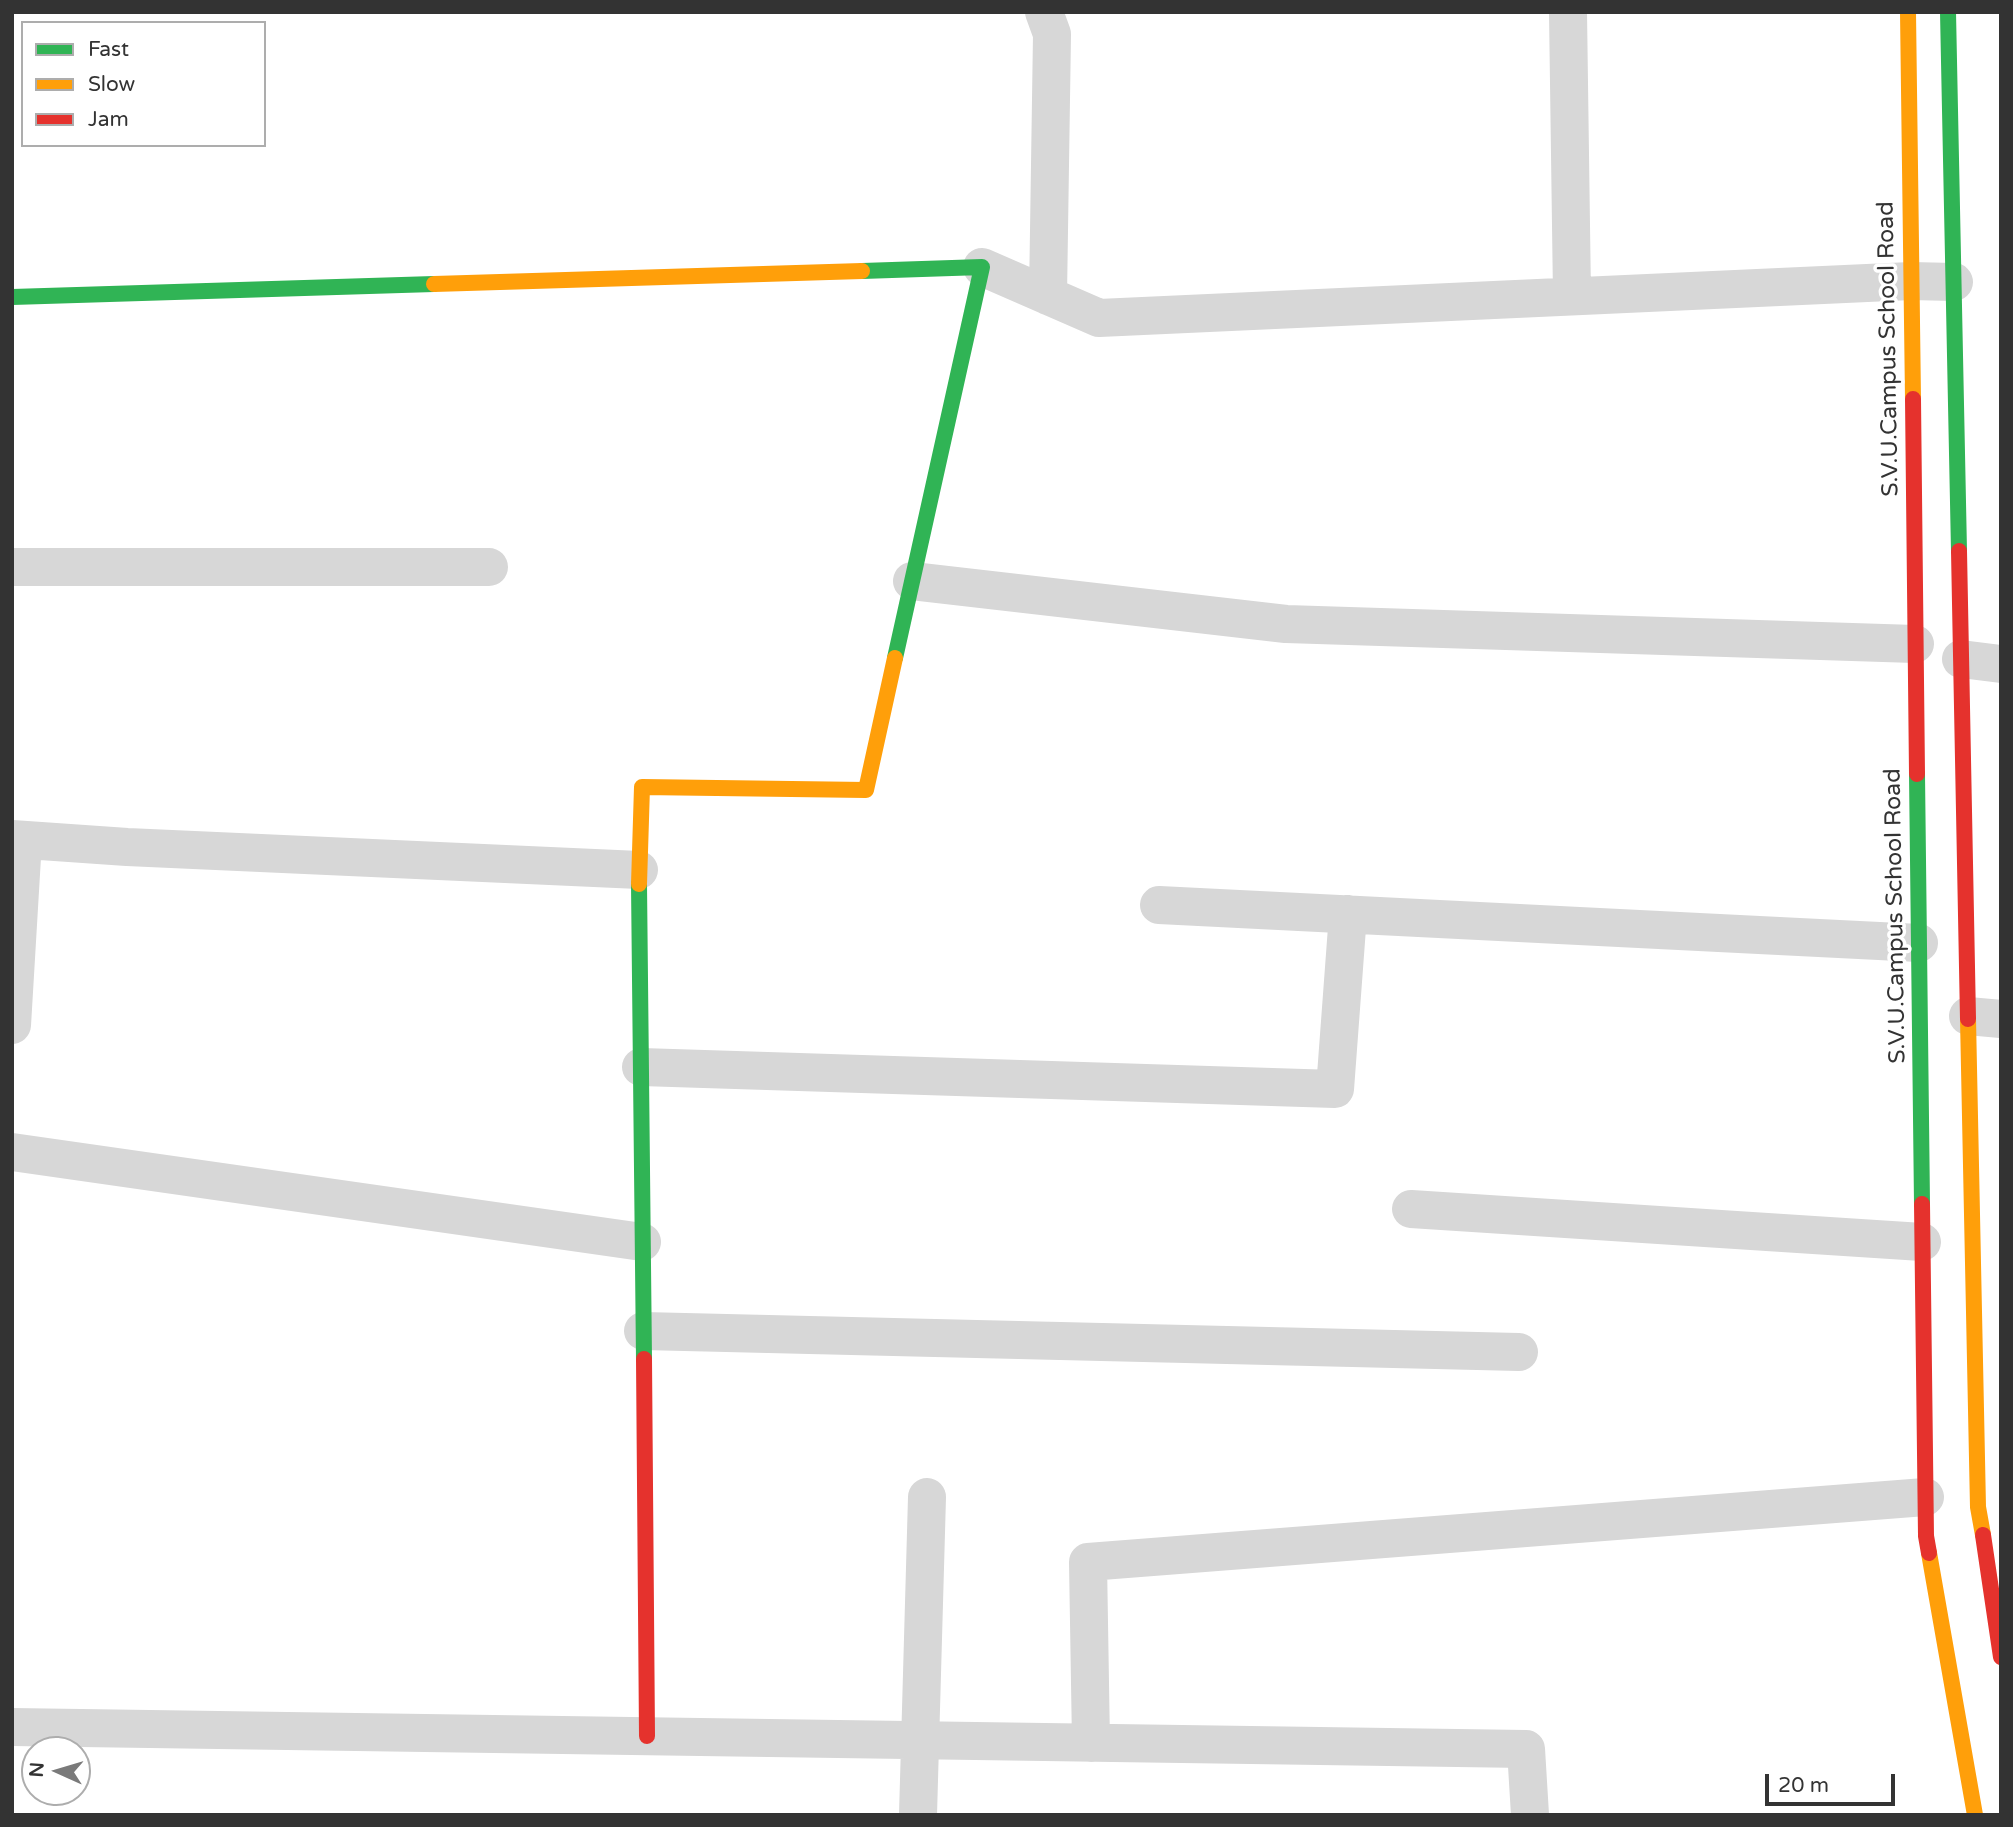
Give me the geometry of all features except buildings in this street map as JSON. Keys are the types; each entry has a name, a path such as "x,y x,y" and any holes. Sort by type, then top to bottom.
{"street":[{"path":"1044,12 1052,34 1048,296"},
{"path":"1568,12 1572,296"},
{"name":"S.V.U.Campus School Road","path":"1908,12 1926,1536 1975,1815"},
{"path":"1948,12 1961,659 1984,1018 1978,1507 1994,1562 2001,1657"},
{"path":"648,1736 639,870 642,788 866,790 982,267"},
{"path":"12,298 982,267 1099,318 1911,281 1954,282"},
{"path":"12,567 489,567"},
{"path":"912,581 1286,624 1916,644"},
{"path":"1961,659 2001,664"},
{"path":"12,1025 17,840 639,870"},
{"path":"1159,905 1919,943"},
{"path":"641,1068 1335,1089 1348,914"},
{"path":"12,1152 642,1242"},
{"path":"1411,1209 1922,1242"},
{"path":"643,1331 1519,1352"},
{"path":"918,1815 928,1497"},
{"path":"1091,1743 1088,1562 1925,1497"},
{"path":"12,1727 1526,1749 1531,1815"}],"traffic: fast":[{"path":"1948,12 1959,551"},
{"path":"862,271 982,267 895,658"},
{"path":"12,297 434,284"},
{"path":"1917,774 1922,1204"},
{"path":"639,884 644,1359"}],"traffic: slow":[{"path":"1908,12 1913,399"},
{"path":"434,284 862,271"},
{"path":"639,884 642,787 866,790 895,658"},
{"path":"1968,1019 1978,1507 1983,1535"},
{"path":"1929,1553 1975,1815"}],"traffic: jam":[{"path":"1913,399 1917,774"},
{"path":"1959,551 1968,1019"},
{"path":"1922,1204 1926,1536 1929,1553"},
{"path":"644,1359 647,1736"},
{"path":"1983,1535 2001,1657"}]}
